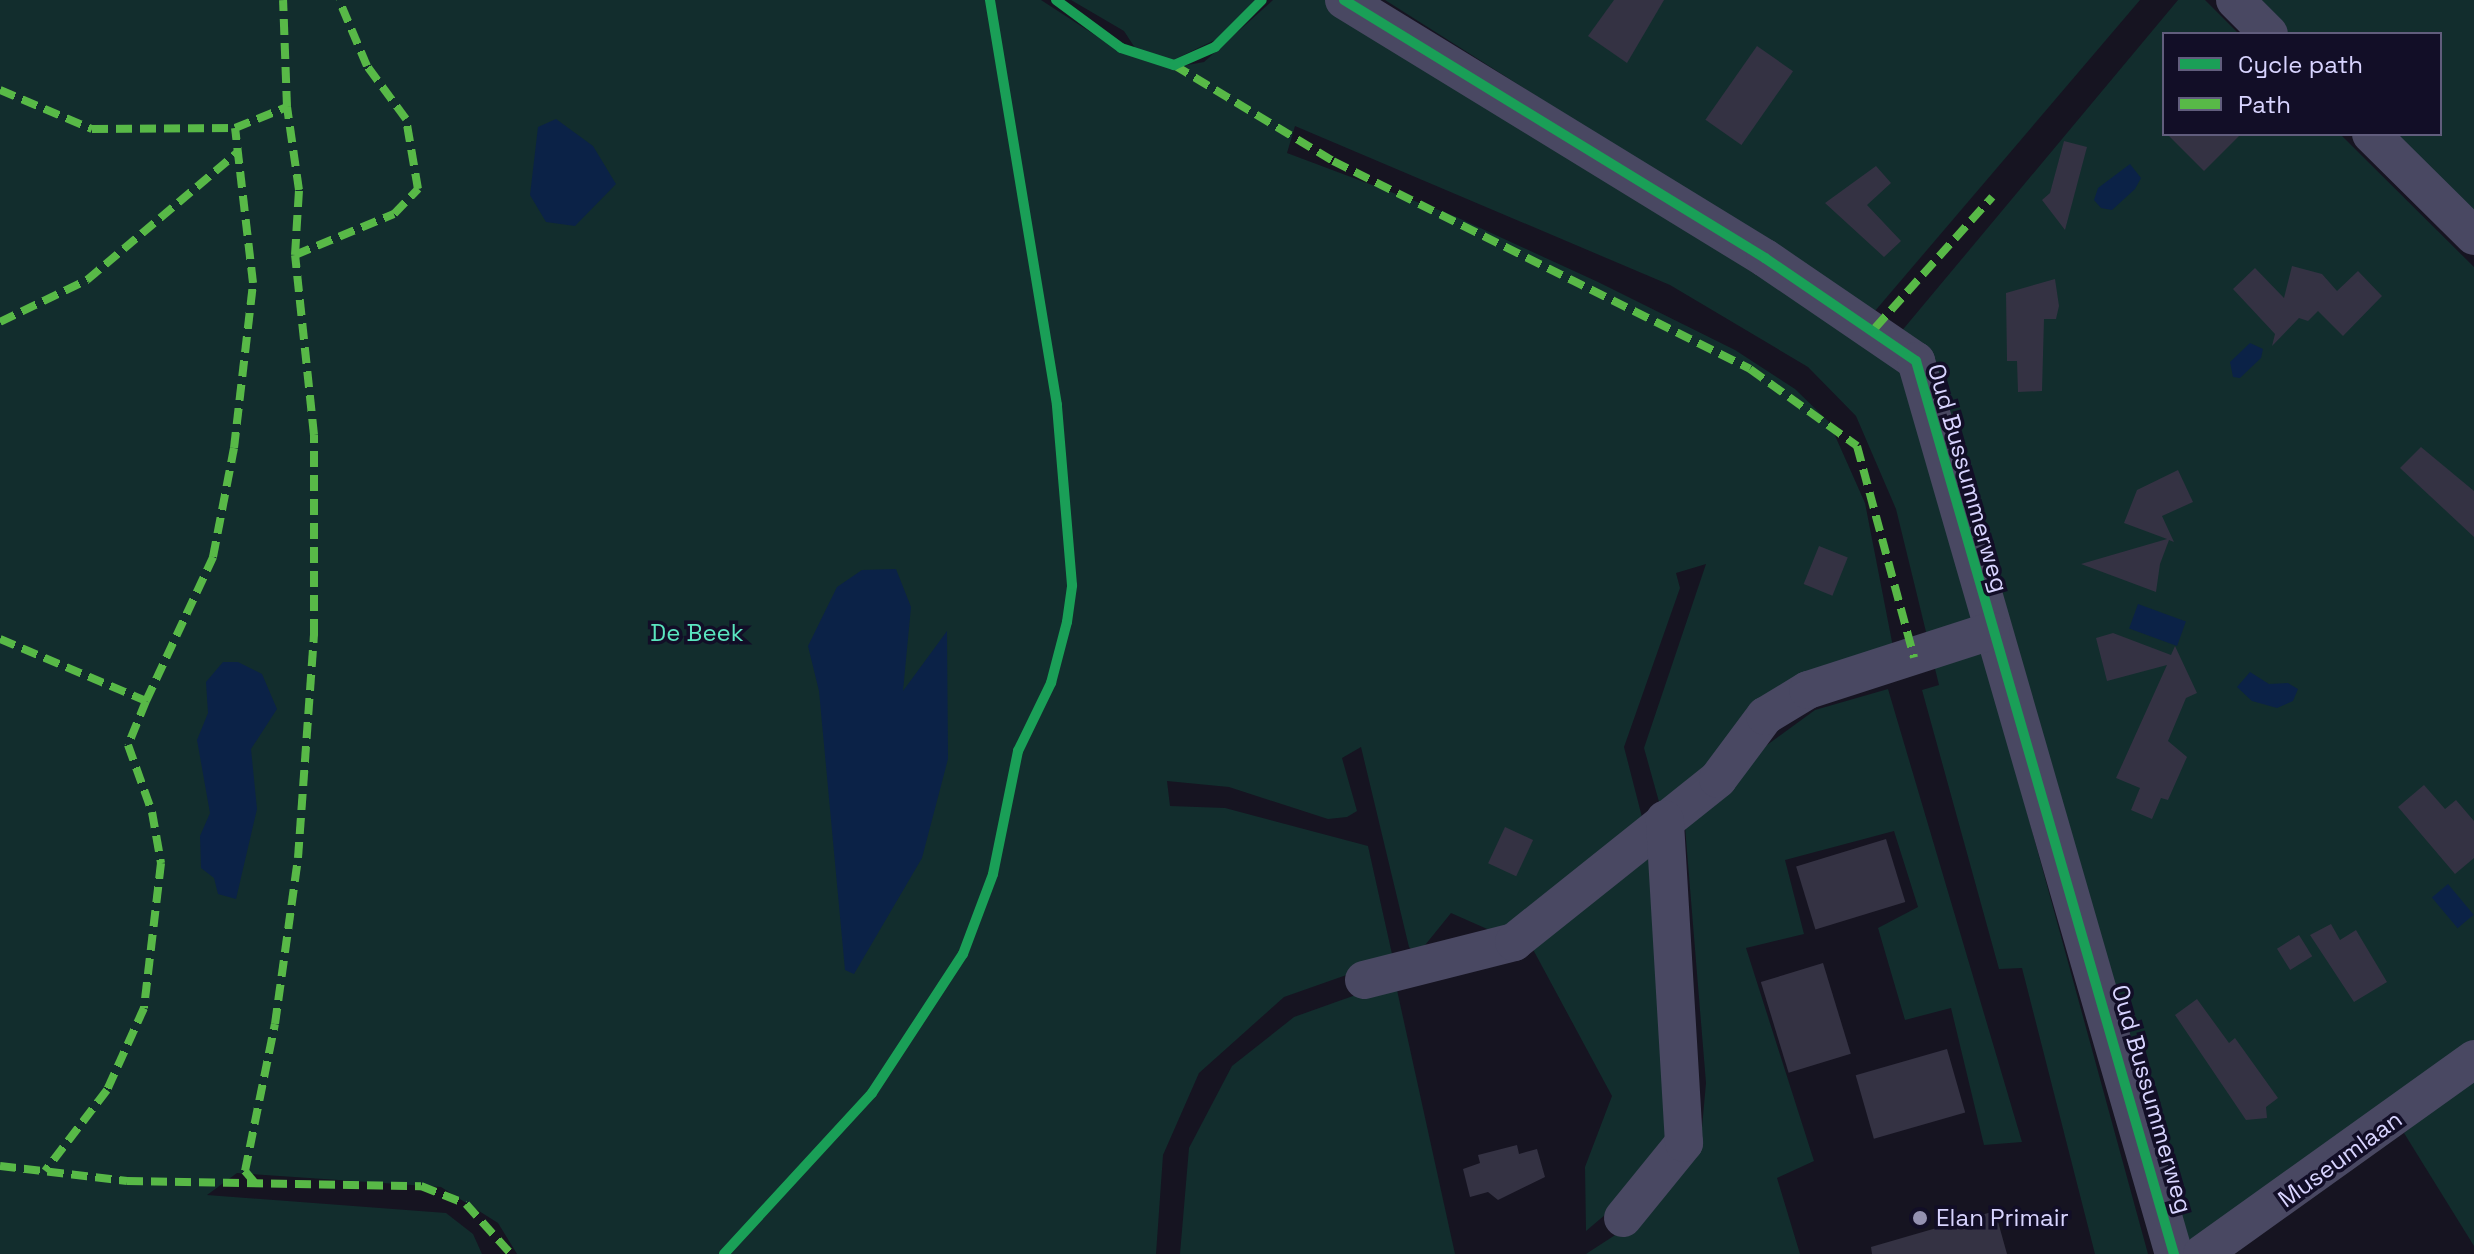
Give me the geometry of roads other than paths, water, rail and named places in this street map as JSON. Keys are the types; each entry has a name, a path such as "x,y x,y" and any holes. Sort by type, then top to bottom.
{"street":[{"name":"Oud Bussummerweg","path":"1344,0 1765,258 1916,361 1991,631 2068,874 2174,1254"},
{"path":"2235,0 2267,32"},
{"path":"2373,136 2474,236"},
{"path":"1364,980 1514,942 1718,779 1765,716 1808,690 1991,631"},
{"path":"1623,1218 1684,1143 1665,820"},
{"name":"Museumlaan","path":"2202,1254 2474,1059"}],"water":[{"path":"556,119 593,146 616,184 575,226 546,222 530,195 538,127"},
{"path":"2130,164 2141,178 2135,189 2112,210 2101,208 2094,200 2098,188"},
{"path":"2250,343 2263,349 2261,358 2240,378 2233,377 2230,362"},
{"path":"896,569 911,607 903,691 947,631 948,759 922,858 854,974 845,970 819,691 808,646 837,587 862,570"},
{"path":"2138,604 2186,621 2177,646 2129,628"},
{"path":"223,662 238,662 262,674 277,709 251,749 257,809 236,899 218,894 214,878 201,868 200,836 210,813 197,740 208,713 206,682"},
{"path":"2250,672 2269,684 2288,683 2298,689 2293,701 2277,708 2252,701 2237,687"},
{"path":"2448,884 2474,915 2458,928 2432,897"}],"place":[{"name":"Elan Primair","path":"1920,1218"}],"park label":[{"name":"De Beek","path":"697,633"}]}
